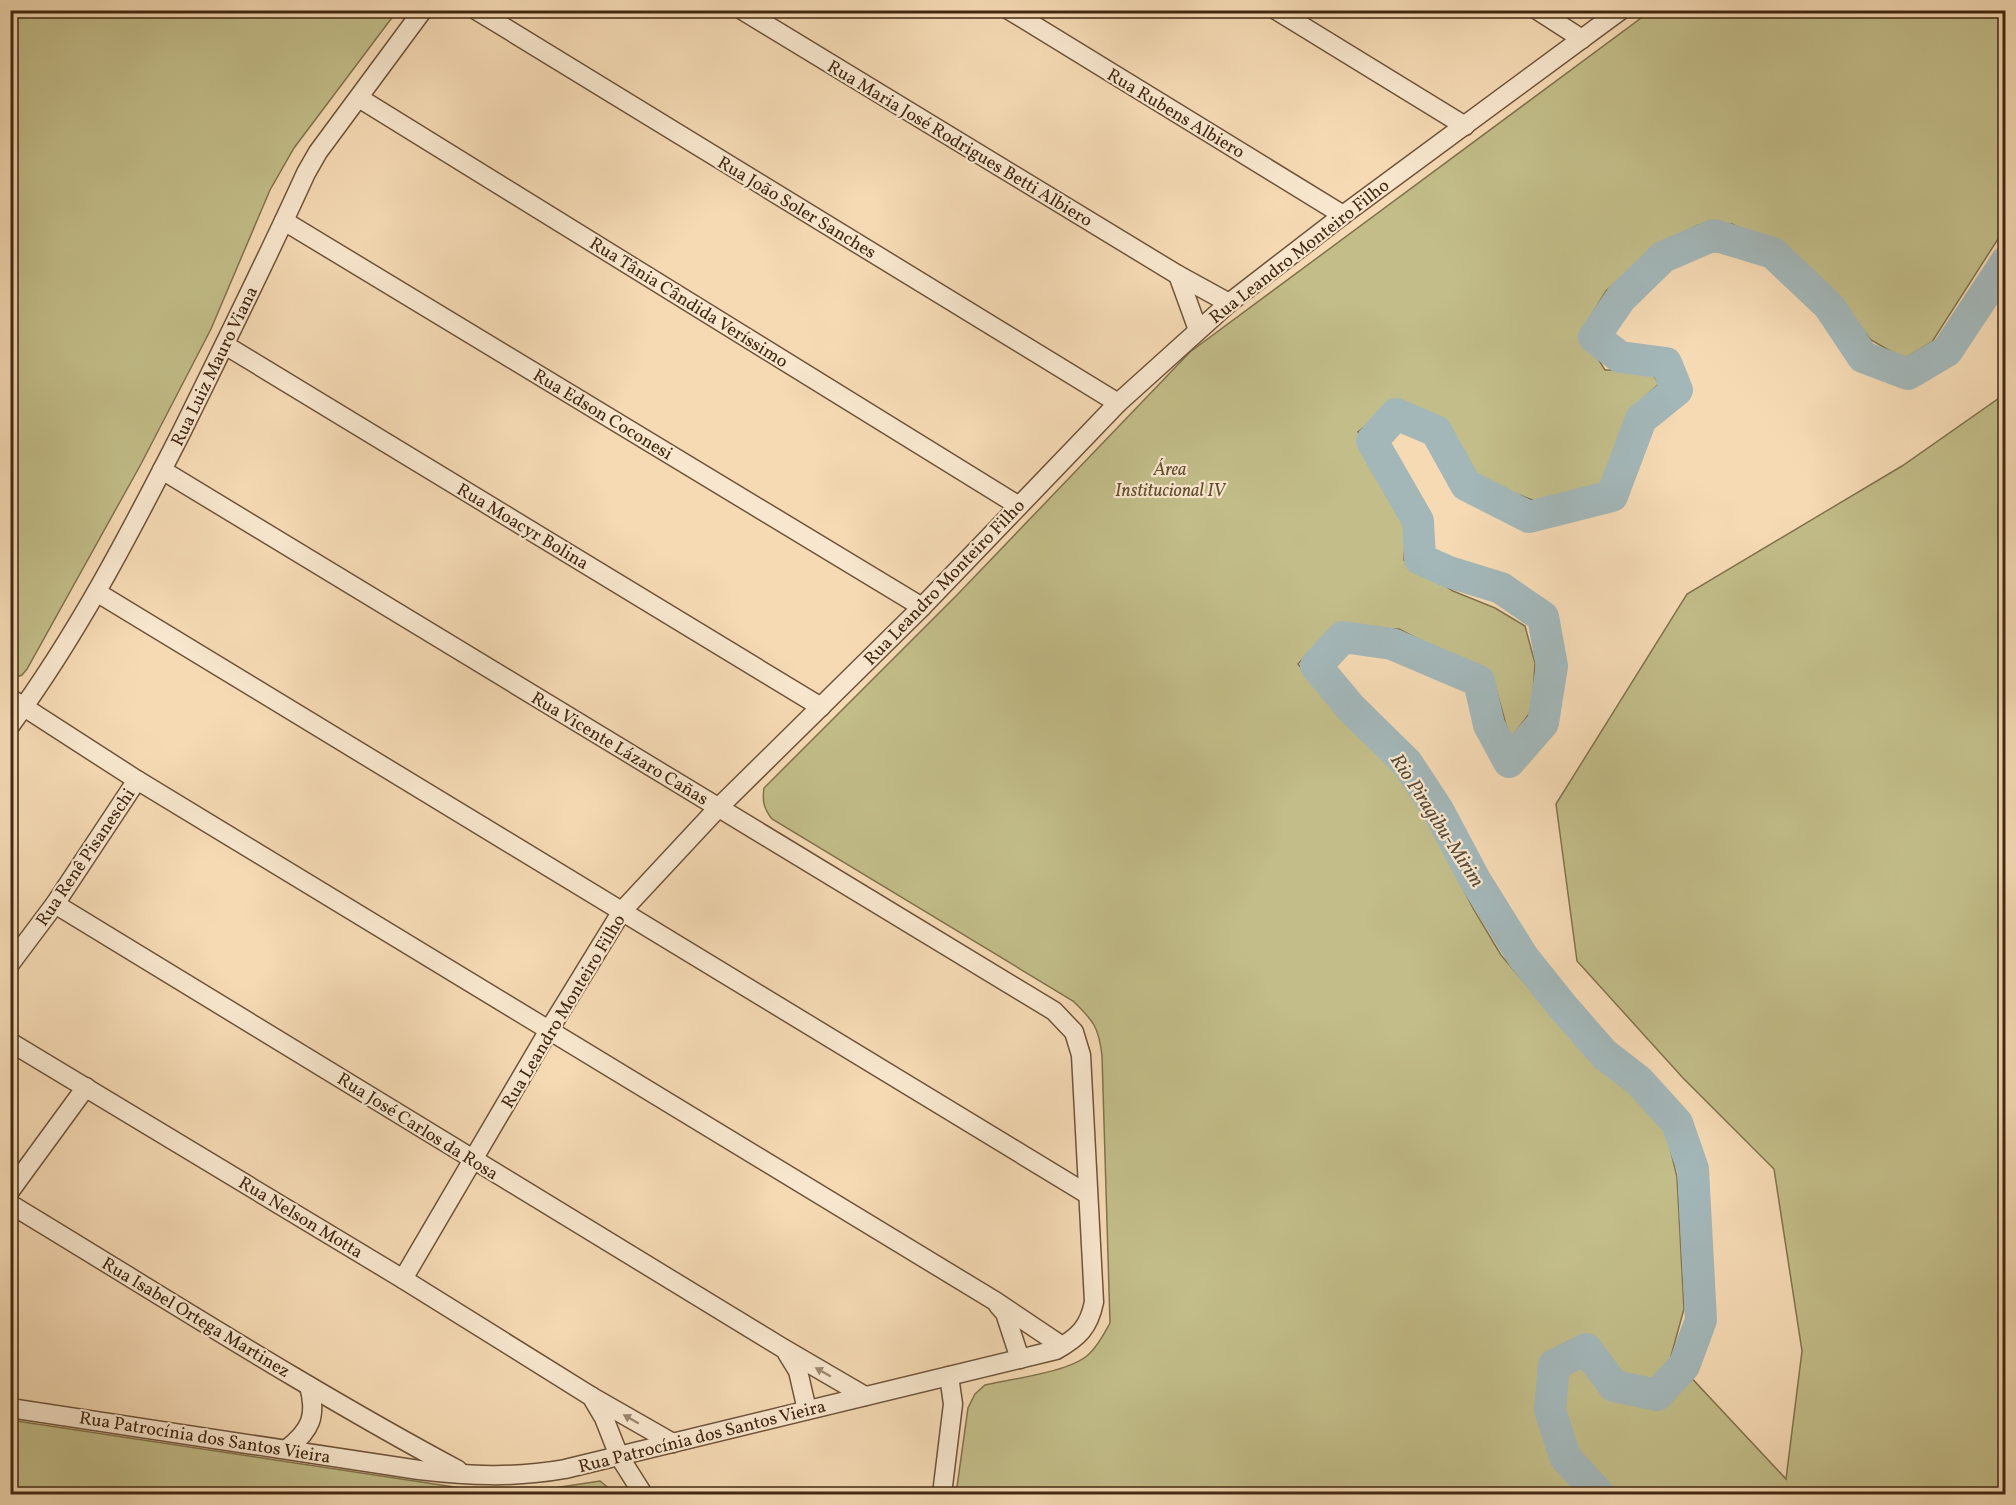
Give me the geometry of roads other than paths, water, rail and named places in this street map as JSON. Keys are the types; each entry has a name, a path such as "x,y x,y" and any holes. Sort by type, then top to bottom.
{"street":[{"name":"Rua Luiz Mauro Viana","path":"10,726 18,702 98,593 225,345 318,152 423,10"},
{"name":"Rua João Soler Sanches","path":"476,10 1118,403"},
{"name":"Rua Maria José Rodrigues Betti Albiero","path":"742,10 1178,275 1228,303"},
{"name":"Rua Rubens Albiero","path":"1009,10 1343,215"},
{"path":"1276,10 1465,126"},
{"path":"1537,10 1582,39"},
{"name":"Rua Leandro Monteiro Filho","path":"403,1279 549,1030 622,911 718,808 922,607 1118,403 1228,303 1620,10"},
{"name":"Rua Tânia Cândida Veríssimo","path":"359,98 1019,506"},
{"name":"Rua Edson Coconesi","path":"284,220 922,607"},
{"path":"1178,275 1198,330"},
{"name":"Rua Moacyr Bolina","path":"225,345 820,707"},
{"name":"Rua Vicente Lázaro Cañas","path":"162,470 1054,1011 1074,1032"},
{"path":"98,593 1087,1194"},
{"path":"18,702 137,780 995,1301 1062,1346"},
{"name":"Rua Renê Pisaneschi","path":"10,964 55,904 137,780"},
{"name":"Rua José Carlos da Rosa","path":"55,904 865,1396"},
{"name":"Rua Patrocínia dos Santos Vieira","path":"10,1408 419,1470 497,1476 535,1474 565,1469 1020,1359 1062,1346 1082,1331 1091,1318 1094,1302 1081,1055 1074,1032"},
{"name":"Rua Nelson Motta","path":"10,1042 403,1279 590,1395 673,1443"},
{"path":"10,1191 86,1087"},
{"name":"Rua Isabel Ortega Martinez","path":"10,1204 382,1430 468,1475"},
{"path":"995,1301 1005,1313 1020,1359"},
{"name":"Rua José Carlos da Rosa","path":"781,1347 791,1357 798,1371 807,1410"},
{"path":"942,1494 953,1404 949,1376"},
{"path":"288,1449 302,1438 310,1423 314,1408 309,1386"},
{"name":"Rua Nelson Motta","path":"590,1395 604,1418 619,1456 643,1494"},
{"name":"Rua Isabel Ortega Martinez","path":"382,1430 419,1470"}],"waterway":[{"name":"Rio Piragibu-Mirim","path":"1599,1494 1565,1457 1550,1410 1554,1365 1586,1349 1614,1386 1657,1395 1684,1366 1701,1320 1693,1169 1677,1123 1639,1081 1604,1054 1523,957 1475,880 1438,810 1407,763 1351,708 1316,666 1343,637 1392,644 1479,681 1489,725 1509,762 1543,723 1552,666 1543,617 1501,588 1449,572 1420,559 1418,521 1372,441 1396,414 1436,431 1466,485 1529,517 1612,496 1641,419 1677,390 1666,363 1620,357 1594,337 1621,298 1663,257 1714,235 1773,253 1829,306 1863,357 1908,374 1947,351 2006,262"}],"park label":[{"name":"Área Institucional IV","path":"1170,479"}]}
